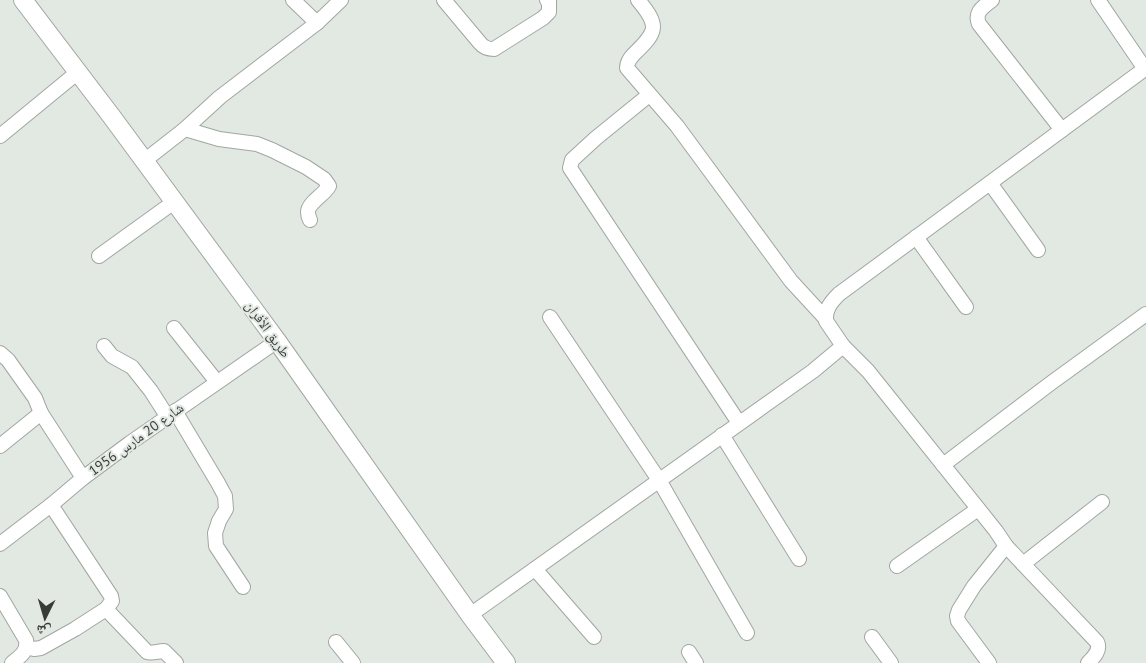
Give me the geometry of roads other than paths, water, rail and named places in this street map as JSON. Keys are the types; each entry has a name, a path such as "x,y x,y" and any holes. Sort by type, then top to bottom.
{"main road":[{"name":"طريق الأفران","path":"23,0 277,341 470,615 506,663"}],"street":[{"path":"294,0 317,23"},
{"path":"144,161 185,129 220,97 317,23 341,0"},
{"path":"444,0 480,43 489,49 494,49 543,18 549,12 547,0"},
{"path":"638,0 648,11 653,23 653,31 650,39 631,57 627,68 677,126 791,281 826,319 843,346 868,371 1006,546 1097,642 1099,645 1098,651 1088,663"},
{"path":"992,0 978,12 979,24 1062,130"},
{"path":"826,319 829,304 839,294 1146,69 1098,0"},
{"path":"0,136 78,72"},
{"path":"649,95 572,160 570,168 739,423"},
{"path":"185,129 219,139 256,144 281,154 324,179 329,186 309,206 310,220"},
{"path":"990,183 1038,250"},
{"path":"99,256 174,202"},
{"path":"916,237 966,308"},
{"path":"943,465 1146,314"},
{"path":"550,317 659,480 747,633"},
{"path":"174,328 217,382"},
{"name":"شارع 20 مارس 1956","path":"0,544 83,478 171,414 277,341"},
{"path":"104,346 112,356 132,367 171,414 218,483 225,496 226,509 215,533 216,546 243,586"},
{"path":"470,615 813,371 843,346"},
{"path":"0,353 8,360 34,398 83,478"},
{"path":"0,446 42,413"},
{"path":"722,435 800,559"},
{"path":"1023,564 1102,502"},
{"path":"26,647 41,648 106,609 112,601 111,596 51,505"},
{"path":"897,566 978,509"},
{"path":"989,663 958,621 957,616 974,586 1006,546"},
{"path":"535,569 594,637"},
{"path":"0,596 26,640 25,652 12,663"},
{"path":"106,609 147,652 164,651 176,663"},
{"path":"872,637 891,663"},
{"path":"336,642 353,663"}]}
